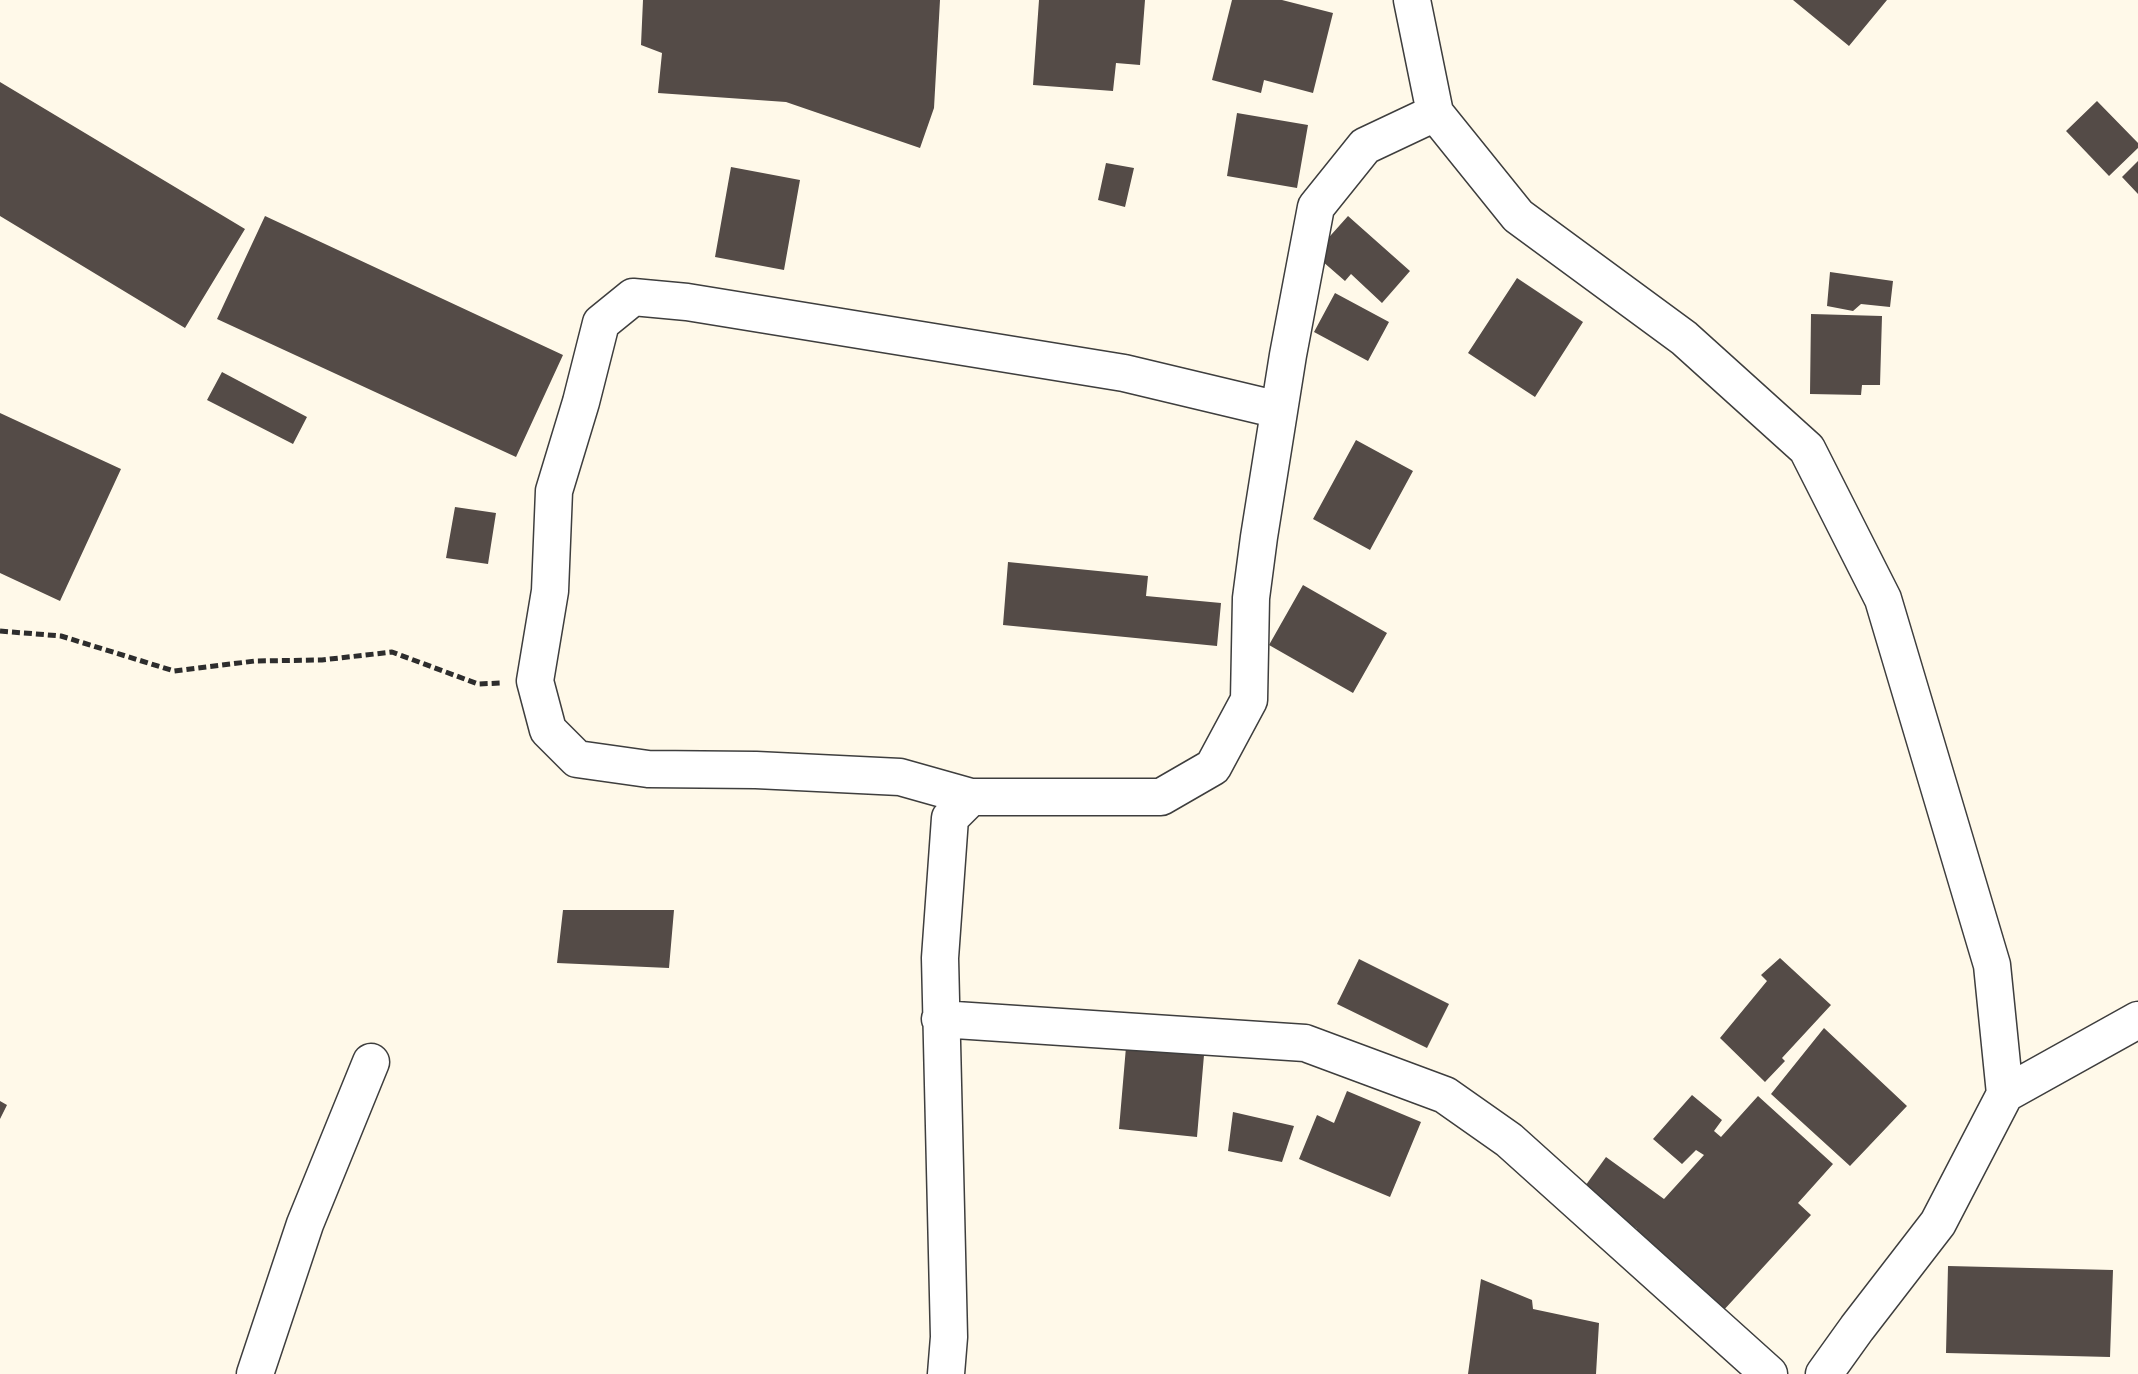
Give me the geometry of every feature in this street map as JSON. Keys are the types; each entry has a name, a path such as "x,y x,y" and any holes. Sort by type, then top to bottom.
{"street":[{"path":"1411,0 1435,113 1518,216 1684,338 1807,449 1883,599 1992,965 2005,1094 1938,1223 1824,1374"},
{"path":"1279,410 1124,373 1023,355 687,302 633,297 601,323 554,491 550,591 535,681 548,730 577,759 648,769 756,770 900,777 971,797 1161,797 1213,767 1249,700 1251,598 1279,410 1316,207 1365,146 1435,113"},
{"path":"946,1374 949,1337 940,958 950,818 971,797"},
{"path":"940,1019 1305,1043 1445,1095 1509,1140 1769,1374"},
{"path":"2005,1094 2138,1020"},
{"path":"255,1374 305,1224 371,1062"}],"path":[{"path":"0,631 61,636 174,671 255,661 322,660 392,652 478,684 535,681"}],"building":[{"path":"643,0 940,0 934,108 920,148 786,102 658,93 662,53 641,45"},
{"path":"1039,0 1145,0 1140,65 1116,63 1113,91 1033,85"},
{"path":"1232,0 1282,0 1333,13 1313,93 1264,80 1261,93 1212,80"},
{"path":"1793,0 1887,0 1849,46"},
{"path":"0,82 245,229 185,328 0,216"},
{"path":"2097,101 2138,143 2138,148 2109,176 2066,131"},
{"path":"1237,113 1308,125 1297,188 1227,176"},
{"path":"2138,161 2138,194 2122,177"},
{"path":"1106,163 1134,168 1125,207 1098,200"},
{"path":"731,167 800,180 784,270 715,257"},
{"path":"265,216 563,355 516,457 217,319"},
{"path":"1348,216 1410,271 1382,303 1351,274 1345,281 1314,254"},
{"path":"1830,272 1893,281 1890,307 1861,304 1853,311 1827,306"},
{"path":"1517,278 1583,322 1535,397 1468,353"},
{"path":"1335,293 1389,322 1368,361 1314,332"},
{"path":"1811,314 1882,316 1880,385 1862,385 1861,395 1810,394"},
{"path":"222,372 307,417 293,444 207,400"},
{"path":"0,413 121,469 60,601 0,573"},
{"path":"1356,440 1413,471 1370,550 1313,519"},
{"path":"455,507 496,513 488,564 446,558"},
{"path":"1008,562 1148,576 1146,596 1221,603 1217,646 1003,625"},
{"path":"1303,585 1387,633 1353,693 1269,645"},
{"path":"563,910 674,910 669,968 557,963"},
{"path":"1780,958 1831,1005 1782,1058 1785,1061 1765,1082 1720,1038 1767,981 1761,975"},
{"path":"1359,959 1449,1004 1427,1048 1337,1004"},
{"path":"1824,1028 1907,1106 1850,1166 1771,1094"},
{"path":"1126,1047 1204,1055 1197,1137 1119,1129"},
{"path":"1347,1091 1421,1122 1390,1197 1299,1159 1317,1115 1334,1123"},
{"path":"1692,1095 1722,1120 1714,1131 1721,1137 1758,1096 1833,1164 1798,1203 1811,1215 1722,1312 1635,1232 1637,1229 1583,1189 1606,1157 1664,1199 1704,1155 1696,1150 1682,1164 1653,1139"},
{"path":"0,1101 7,1105 0,1119"},
{"path":"1233,1112 1294,1126 1282,1162 1228,1151"},
{"path":"1948,1266 2113,1270 2110,1357 1946,1353"},
{"path":"1481,1279 1532,1300 1533,1309 1599,1323 1596,1374 1468,1374"}]}
